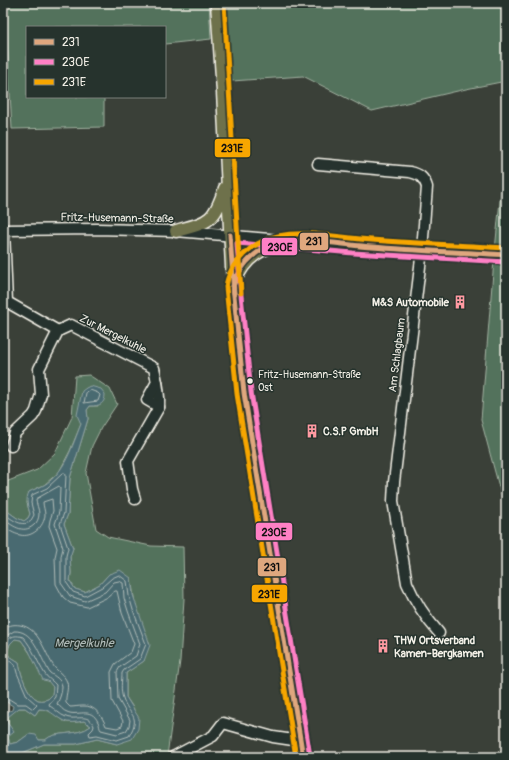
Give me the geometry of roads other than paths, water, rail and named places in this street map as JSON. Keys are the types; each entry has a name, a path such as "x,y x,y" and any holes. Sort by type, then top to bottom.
{"main road":[{"path":"217,3 233,286 244,393 303,757"},
{"path":"176,231 202,224 210,220 220,202 227,179"},
{"path":"233,286 239,271 255,253 270,246 290,241"}],"street":[{"name":"Am Schlagbaum","path":"318,164 410,172 418,174 425,181 427,187 422,250 396,460 393,501 407,583 411,594 423,615 439,633"},
{"name":"Fritz-Husemann-Straße","path":"4,230 97,229 176,231 290,241 506,256"},
{"path":"4,230 7,302 58,331 39,369 41,394 36,411 16,433 11,446"},
{"name":"Zur Mergelkuhle","path":"58,331 71,325 154,368 159,407 128,461 135,499"},
{"path":"173,757 213,736 224,723 273,737 300,741"}],"water":[{"name":"Mergelkuhle","path":"90,386 101,389 105,394 105,397 101,404 97,406 90,406 87,410 88,419 70,478 68,514 64,524 73,548 70,557 70,581 75,589 85,592 100,584 109,574 120,570 131,578 133,595 150,645 144,661 126,673 126,697 139,718 138,729 132,739 117,744 97,739 76,744 44,744 22,753 8,754 3,749 3,713 12,710 13,706 3,700 3,691 7,678 5,668 3,667 3,508 24,521 28,518 30,514 27,500 29,492 42,486 57,474 71,450 81,424 77,415 82,391","holes":["15,639 21,640 29,651 43,680 48,681 53,687 52,695 48,699 38,700 31,694 27,689 19,662 6,654 10,644","19,708 25,708 35,715 39,709 46,710 64,721 84,721 91,726 79,731 55,735 45,740 39,740 36,735 29,734 18,742 10,744 8,737 14,732 7,722 8,717"]}],"place":[{"name":"M&S Automobile","path":"460,302"},
{"name":"Fritz-Husemann-Straße Ost","path":"250,381"},
{"name":"C.S.P GmbH","path":"312,431"},
{"name":"THW Ortsverband Kamen-Bergkamen","path":"383,646"}]}
